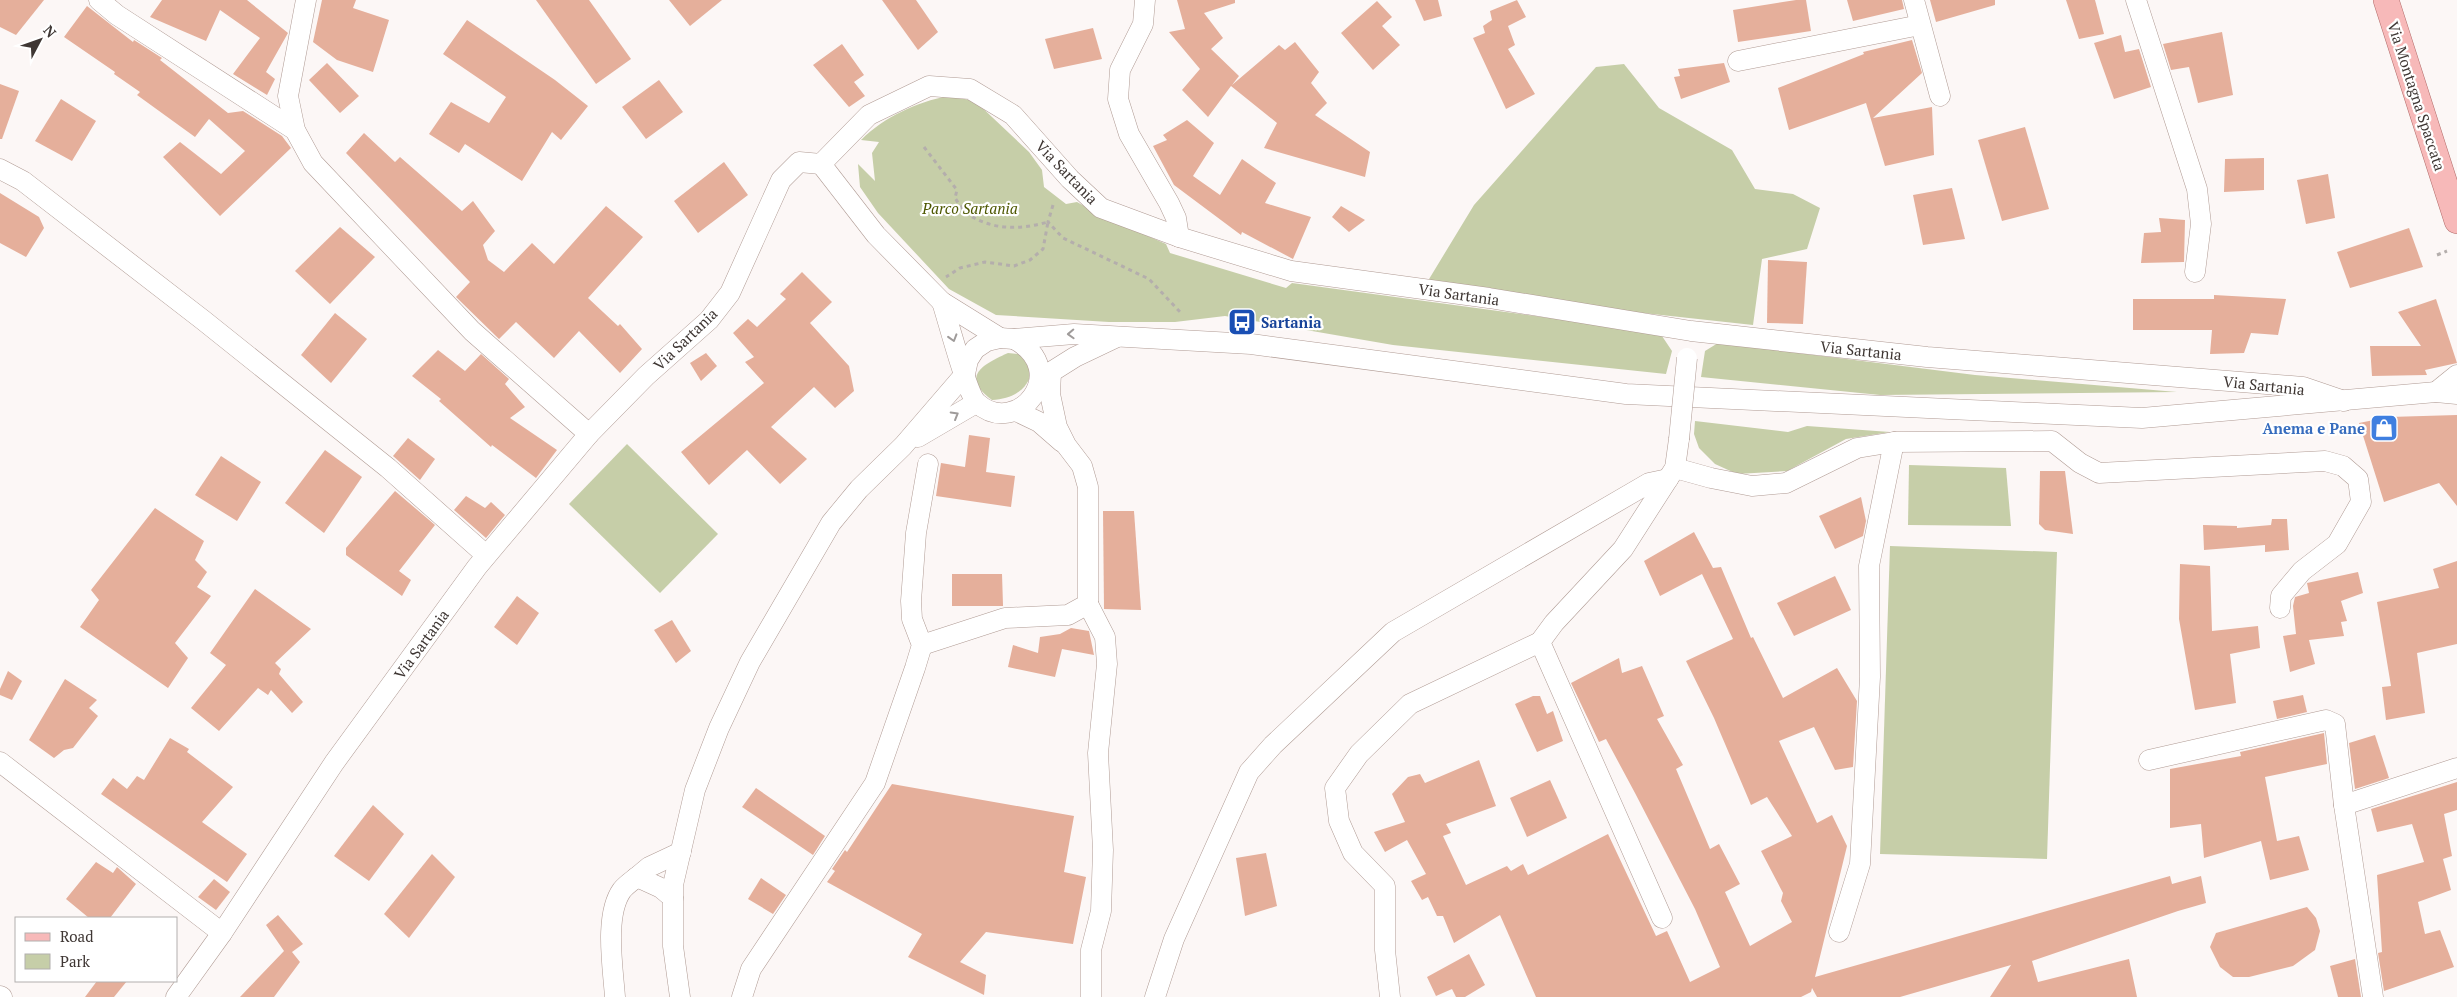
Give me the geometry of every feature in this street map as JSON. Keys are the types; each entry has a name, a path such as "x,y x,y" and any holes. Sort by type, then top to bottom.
{"main road":[{"name":"Via Montagna Spaccata","path":"2386,0 2457,221"}],"street":[{"path":"99,0 117,14 295,130"},
{"path":"306,0 288,96 295,130 313,163 402,254 429,287 472,330 589,434"},
{"path":"1145,0 1143,24 1120,70 1118,99 1129,134 1172,210 1179,237"},
{"path":"1914,0 1940,96"},
{"path":"2136,0 2197,189 2201,224 2195,272"},
{"path":"1738,60 1920,25"},
{"name":"Via Sartania","path":"176,997 222,933 334,763 486,555 589,434 646,376 709,320 730,293 781,180 799,162 821,164 869,115 929,86 970,88 1013,116 1070,178 1102,208 1179,237 1292,271 1489,298 1691,331 1927,357 2303,387 2344,401 2436,392 2457,394"},
{"path":"821,164 876,235 942,302 1007,339 1025,345 1034,355 1046,376 1052,411 1066,445"},
{"path":"0,169 23,181 203,320 388,468 486,555"},
{"path":"942,302 968,390 976,403 988,410 1002,413 1016,411 1028,404 1046,376 1075,357 1120,336"},
{"path":"1390,997 1384,950 1385,886 1353,853 1339,821 1335,788 1359,754 1410,704 1540,642 1554,623 1623,549 1672,474 1679,439 1691,331"},
{"path":"680,997 673,946 673,885 695,790 719,728 750,662 831,523 859,489 903,446 964,374 968,360 975,349 987,341 1074,334 1251,344 1626,394 2142,418 2344,401"},
{"path":"2436,392 2457,375"},
{"path":"903,446 976,403"},
{"path":"1016,411 1047,428 1066,445 1082,466 1088,487 1088,604 1105,637 1107,664 1098,753 1103,850 1101,911 1091,950 1091,997"},
{"path":"1155,997 1174,939 1249,772 1274,745 1393,632 1649,483 1672,474 1711,478 1752,486 1786,483 1857,448 1894,442 2052,441 2080,463 2099,473 2325,461 2343,466 2358,479 2361,502 2337,544 2302,571 2281,596 2280,608"},
{"path":"1839,932 1860,864 1870,677 1869,566 1894,442"},
{"path":"742,997 752,969 874,782 922,645 912,619 911,601 916,532 928,464"},
{"path":"922,645 1005,618 1068,615 1088,604"},
{"path":"1540,642 1662,918"},
{"path":"2149,760 2326,720 2336,724 2344,805 2373,997"},
{"path":"0,762 222,933"},
{"path":"2344,805 2457,768"},
{"path":"615,997 611,950 613,914 622,891 649,867 681,852"},
{"path":"637,877 661,888 673,898"}],"path":[{"path":"924,147 957,190 954,198 969,216 996,226 1022,229 1048,222"},
{"path":"945,277 960,268 985,262 1014,266 1030,260 1043,249 1048,222 1054,206"},
{"path":"1048,222 1063,238 1149,279 1181,313"},
{"path":"2437,254 2446,251"}],"green space":[{"path":"1624,64 1659,108 1732,150 1755,189 1793,194 1820,208 1807,249 1762,259 1753,325 1423,289 1474,205 1596,67"},
{"name":"Parco Sartania","path":"948,96 975,101 1029,152 1042,170 1044,187 1066,204 1077,202 1100,215 1166,244 1170,253 1286,288 1292,283 1660,333 1672,351 1666,374 1393,345 1225,316 1175,322 1109,322 996,315 949,289 878,213 860,187 858,164 875,181 872,153 879,142 861,140 880,124 913,106"},
{"path":"1718,343 1975,375 2177,392 1880,395 1701,377 1705,351"},
{"path":"1008,353 1019,354 1032,369 1030,376 1027,383 1018,392 1006,398 992,400 982,392 977,384 976,377 984,366"},
{"path":"1695,421 1788,432 1807,426 1890,432 1846,439 1787,471 1737,474 1715,464 1699,448 1694,434"},
{"path":"627,444 718,534 660,593 569,504"},
{"path":"1909,465 2006,468 2011,526 1908,525"},
{"path":"1890,546 2057,552 2047,859 1880,854"}],"building":[{"path":"0,0 44,0 16,35 0,27"},
{"path":"162,0 247,0 288,33 266,72 275,79 267,95 233,74 260,38 220,10 206,41 150,17"},
{"path":"322,0 356,0 353,8 389,20 373,72 337,60 313,42"},
{"path":"536,0 589,0 631,59 596,84"},
{"path":"669,0 722,0 690,26"},
{"path":"882,0 916,0 938,32 918,50"},
{"path":"1177,0 1235,0 1235,3 1204,13 1223,38 1211,49 1239,76 1232,85 1279,45 1285,50 1295,42 1319,72 1311,83 1327,103 1315,115 1370,152 1365,177 1264,148 1277,123 1231,86 1208,117 1182,90 1200,69 1169,32 1185,29"},
{"path":"1415,0 1438,0 1442,16 1424,21"},
{"path":"1517,0 1526,17 1508,26 1515,45 1508,49 1535,94 1506,109 1473,38 1485,33 1483,26 1492,20 1490,11"},
{"path":"1806,0 1811,31 1738,42 1733,10"},
{"path":"1847,0 1902,0 1904,9 1853,21"},
{"path":"1930,0 1995,0 1995,5 1936,22"},
{"path":"2066,0 2095,0 2104,34 2079,39"},
{"path":"1377,1 1392,17 1382,26 1400,45 1373,70 1341,33"},
{"path":"87,6 133,42 134,40 162,58 160,60 228,113 243,111 282,136 291,148 220,216 163,157 180,142 221,174 245,151 209,119 195,137 137,95 140,92 114,74 115,72 64,37"},
{"path":"467,20 555,80 588,106 561,140 552,132 522,181 465,144 459,153 429,134 451,102 489,123 506,97 443,54"},
{"path":"1093,28 1102,59 1054,69 1045,39"},
{"path":"2222,32 2233,95 2198,103 2189,67 2171,70 2163,44"},
{"path":"2121,35 2125,52 2139,49 2151,87 2114,99 2094,43"},
{"path":"1912,40 1922,73 1873,118 1932,107 1934,155 1885,166 1866,103 1789,130 1778,88 1864,54 1863,52"},
{"path":"842,44 864,75 854,82 865,96 849,107 813,65"},
{"path":"327,63 359,96 340,113 309,80"},
{"path":"1724,63 1730,82 1681,99 1674,77 1680,76 1678,69"},
{"path":"659,80 683,112 646,139 622,107"},
{"path":"0,84 19,91 2,139 0,139"},
{"path":"61,99 96,121 72,161 35,141"},
{"path":"1187,120 1214,143 1193,176 1220,195 1242,159 1276,183 1265,203 1311,217 1293,259 1242,232 1241,235 1174,185 1153,146 1167,140 1163,135"},
{"path":"2025,127 2049,209 2002,221 1978,140"},
{"path":"364,133 395,162 400,157 462,211 473,201 495,231 483,245 488,260 504,272 532,243 554,264 606,206 643,237 588,298 618,326 620,324 642,349 620,373 579,331 554,358 516,322 499,339 456,297 470,282 346,153"},
{"path":"2264,158 2264,190 2224,192 2225,159"},
{"path":"724,162 748,195 698,233 674,201"},
{"path":"2328,174 2335,218 2306,224 2297,180"},
{"path":"1952,188 1965,239 1923,245 1913,195"},
{"path":"0,193 39,217 44,228 26,257 0,243"},
{"path":"1341,206 1365,220 1349,232 1332,217"},
{"path":"2159,218 2185,220 2184,262 2141,263 2144,233 2161,232"},
{"path":"340,227 375,257 330,304 295,271"},
{"path":"2409,228 2423,267 2350,288 2337,252"},
{"path":"1768,260 1807,262 1803,324 1767,323"},
{"path":"802,272 832,302 810,323 849,366 854,391 835,408 814,387 771,427 807,459 780,484 747,450 709,485 681,452 764,383 745,362 754,357 733,333 748,319 757,327 786,299 780,294"},
{"path":"2214,295 2286,299 2278,335 2251,333 2244,353 2210,354 2212,330 2133,330 2133,299 2214,299"},
{"path":"2436,299 2457,363 2425,370 2427,375 2372,376 2370,346 2421,346 2398,312"},
{"path":"335,313 367,339 331,383 301,355"},
{"path":"438,350 465,371 481,354 509,379 505,384 525,407 510,418 557,450 536,478 492,445 491,447 439,401 441,399 412,376"},
{"path":"706,353 717,366 701,381 690,363"},
{"path":"2457,415 2457,506 2439,483 2384,502 2359,423 2389,417"},
{"path":"969,435 990,438 986,472 1015,476 1011,507 936,496 941,463 965,467"},
{"path":"408,438 435,459 420,480 393,456"},
{"path":"325,450 362,477 324,533 285,503"},
{"path":"221,456 261,482 237,521 195,495"},
{"path":"2040,471 2065,471 2073,534 2045,530 2039,524"},
{"path":"395,491 435,525 399,571 411,580 402,596 346,555 346,548"},
{"path":"466,496 485,508 491,502 505,515 486,538 454,510"},
{"path":"1861,497 1866,521 1863,536 1835,549 1819,516"},
{"path":"155,508 204,541 195,560 207,572 197,587 211,596 175,643 188,658 168,688 80,627 99,600 91,590"},
{"path":"1103,511 1134,511 1141,610 1104,609"},
{"path":"2272,519 2287,519 2289,550 2265,552 2265,545 2204,550 2203,525 2237,526 2237,528 2271,525"},
{"path":"1694,532 1713,568 1721,567 1751,638 1753,637 1783,698 1837,668 1857,701 1853,767 1835,770 1814,727 1779,741 1817,823 1832,815 1847,846 1815,977 2170,876 2172,884 2201,876 2206,903 2032,961 2038,982 2129,959 2137,997 1990,997 2011,965 1900,997 1817,997 1812,988 1811,992 1801,997 1536,997 1500,915 1454,943 1443,916 1437,916 1428,897 1422,900 1411,881 1426,874 1407,840 1385,852 1374,832 1405,822 1392,794 1408,777 1420,774 1425,783 1479,760 1496,806 1446,824 1451,833 1443,836 1466,885 1507,866 1511,871 1523,864 1528,875 1608,834 1656,936 1667,931 1690,982 1720,967 1695,909 1635,793 1606,739 1599,742 1571,683 1619,658 1622,673 1642,666 1664,716 1657,719 1683,765 1676,769 1710,849 1719,844 1740,884 1725,892 1750,946 1792,922 1781,901 1783,893 1761,851 1792,836 1767,797 1751,805 1714,718 1686,661 1733,639 1702,574 1660,596 1644,561"},
{"path":"2457,561 2457,644 2417,653 2425,713 2386,720 2382,687 2391,686 2377,602 2439,588 2433,569"},
{"path":"2180,564 2210,566 2212,631 2258,626 2260,648 2230,654 2236,703 2195,710 2179,619"},
{"path":"2358,572 2363,593 2341,601 2347,621 2341,622 2344,636 2309,640 2315,664 2290,672 2283,636 2296,634 2293,606 2295,597 2309,593 2307,583"},
{"path":"952,574 1002,574 1003,606 952,606"},
{"path":"1835,576 1851,610 1794,636 1777,603"},
{"path":"255,589 311,629 275,663 281,669 279,674 303,702 292,713 271,690 268,695 258,688 219,731 191,708 226,665 210,653"},
{"path":"517,596 539,613 517,645 494,627"},
{"path":"672,620 691,651 676,663 654,630"},
{"path":"1071,628 1089,631 1094,655 1062,649 1055,677 1008,667 1013,645 1038,653 1040,637 1060,634"},
{"path":"8,671 22,681 12,700 0,695 0,689"},
{"path":"65,679 97,700 89,708 98,716 73,748 64,750 54,758 29,740"},
{"path":"2303,695 2307,712 2277,719 2273,701"},
{"path":"1533,696 1540,696 1547,714 1553,711 1563,741 1537,752 1515,704"},
{"path":"2324,733 2327,764 2265,777 2277,841 2299,836 2309,870 2270,880 2261,841 2204,858 2201,824 2170,828 2170,769 2241,756 2240,752"},
{"path":"2375,735 2389,778 2355,789 2349,743"},
{"path":"170,738 189,749 187,752 233,787 202,822 247,854 227,882 101,794 113,778 127,789 137,776 144,780"},
{"path":"1550,780 1567,818 1527,837 1510,798"},
{"path":"2457,782 2457,810 2444,814 2452,856 2443,859 2451,890 2418,902 2425,934 2440,930 2454,967 2384,991 2378,953 2382,952 2377,875 2424,862 2412,824 2377,832 2371,809"},
{"path":"892,784 1074,816 1064,872 1086,877 1073,944 986,932 960,962 986,975 984,995 908,957 922,934 827,882 835,871 832,869 845,850 847,852"},
{"path":"756,788 825,836 813,855 742,807"},
{"path":"373,805 404,834 369,881 334,856"},
{"path":"1266,853 1277,906 1245,916 1236,858"},
{"path":"432,854 455,877 409,938 384,914"},
{"path":"96,862 113,873 117,867 136,884 111,917 88,917 66,899"},
{"path":"761,878 786,895 773,914 748,899"},
{"path":"214,879 230,892 216,910 198,897"},
{"path":"2307,907 2316,918 2320,931 2315,950 2293,966 2249,977 2233,977 2220,967 2210,947 2216,933"},
{"path":"278,915 303,944 292,952 300,962 274,997 240,997 284,951 266,925"},
{"path":"1469,954 1485,985 1465,997 1456,997 1452,989 1436,996 1427,977"},
{"path":"2355,959 2361,997 2338,997 2330,966"},
{"path":"96,982 126,982 114,997 85,997"}],"place":[{"name":"Sartania","path":"1242,322"},
{"name":"Anema e Pane","path":"2384,428"}]}
